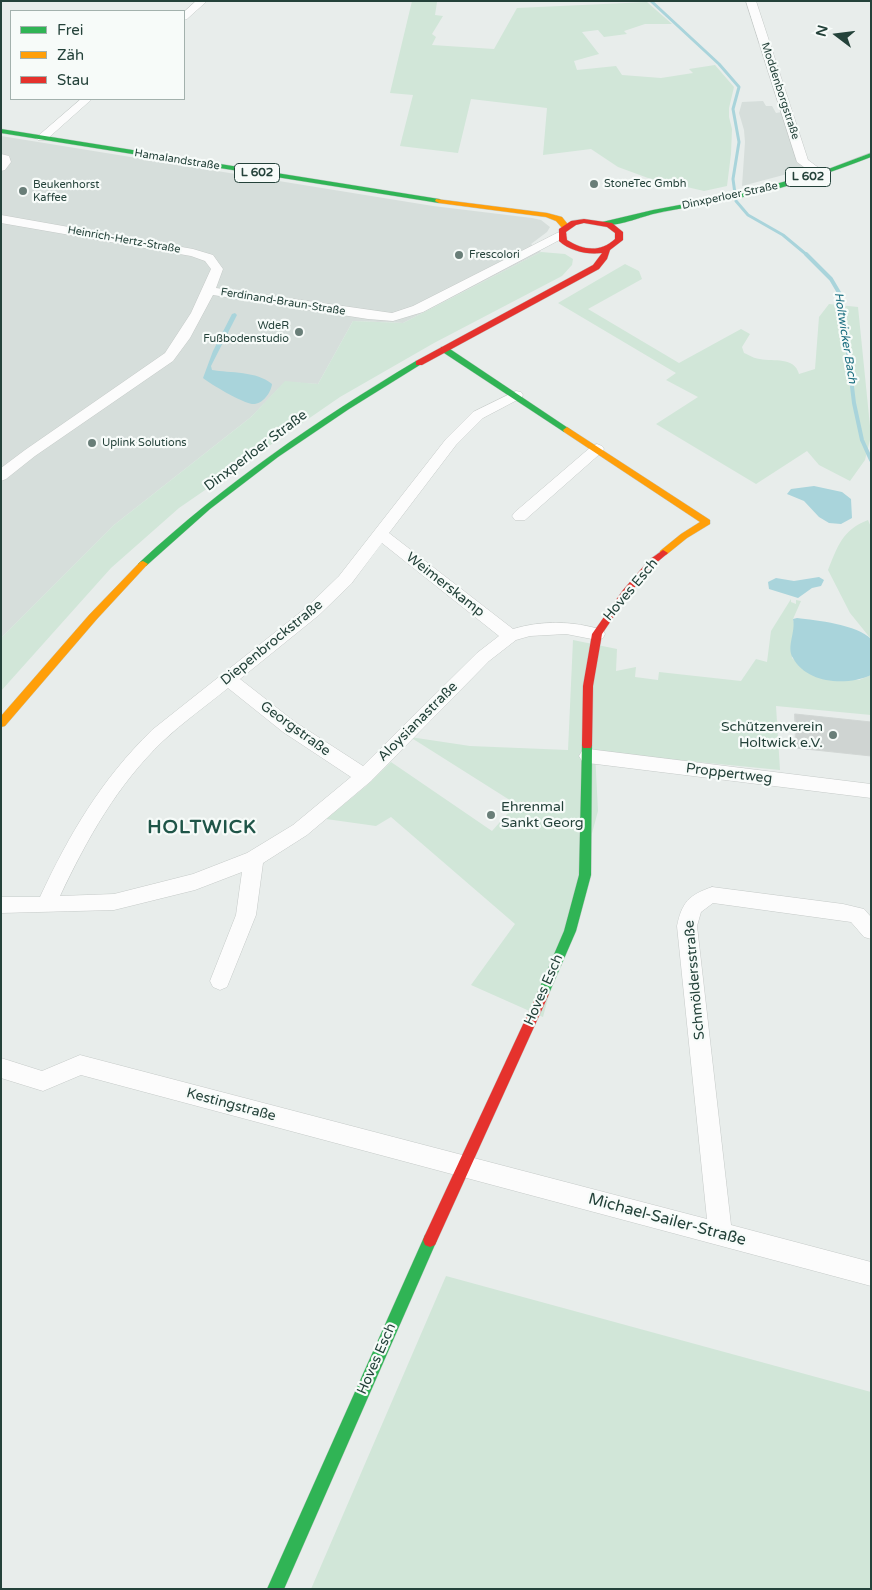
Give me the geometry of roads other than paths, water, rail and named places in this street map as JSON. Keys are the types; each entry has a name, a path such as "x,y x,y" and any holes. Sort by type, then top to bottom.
{"main road":[{"name":"Hamalandstraße","path":"1,131 472,205 547,215 559,220 568,239"},
{"name":"Dinxperloer Straße","path":"602,223 621,221 653,212 744,195 818,174 871,155"},
{"name":"Hamalandstraße","path":"472,205 556,210 567,212 584,221"},
{"name":"Dinxperloer Straße","path":"1,723 62,651 131,577 193,518 243,477 298,438 404,371 596,267 603,259 607,249 620,240 618,232 622,229 674,208"},
{"name":"L 602","path":"607,249 588,251 568,239 584,221 609,225 618,232"},
{"path":"568,239 586,252 590,258 590,264 584,273"},
{"name":"Hoves Esch","path":"275,1589 570,931 585,875 588,686 597,634 626,592 652,562 684,536 707,522 444,349"}],"street":[{"path":"185,16 202,1"},
{"name":"Moddenborgstraße","path":"752,1 803,162 818,174"},
{"path":"42,138 86,100"},
{"path":"1,158 4,158 5,162 1,168"},
{"name":"Heinrich-Hertz-Straße","path":"1,219 201,255 209,258 217,269 216,277 209,291"},
{"name":"Ferdinand-Braun-Straße","path":"1,476 30,453 165,360 179,345 209,291 368,315 393,317 418,309 535,249 568,239"},
{"name":"Diepenbrockstraße","path":"46,905 76,841 108,789 140,752 158,735 314,611 345,580 451,442 478,414 516,395"},
{"path":"520,516 597,449"},
{"name":"Weimerskamp","path":"380,534 510,636"},
{"name":"Aloysianastraße","path":"1,905 114,902 196,882 254,859 300,830 364,776 483,657 510,636 530,630 556,629 597,634"},
{"name":"Georgstraße","path":"228,679 289,727 364,776"},
{"name":"Proppertweg","path":"588,756 871,791"},
{"path":"220,981 246,915 254,859"},
{"name":"Schmöldersstraße","path":"720,1234 688,926 690,909 699,900 712,894 843,912 857,915 868,927"},
{"name":"Kestingstraße","path":"1,1068 42,1081 80,1065 463,1166"},
{"name":"Michael-Sailer-Straße","path":"463,1166 871,1274"}],"water":[{"path":"235,313 237,315 211,366 212,370 243,373 259,377 272,384 265,398 256,404 234,397 203,378 213,351 232,314"},
{"path":"814,486 842,492 851,499 852,518 841,524 829,523 819,517 804,501 787,494 791,489"},
{"path":"819,577 824,580 821,586 812,588 798,598 769,589 768,582 776,578 794,581"},
{"path":"793,619 836,624 865,634 871,639 871,675 851,681 828,680 818,678 799,667 790,649"}],"waterway":[{"name":"Holtwicker Bach","path":"651,1 719,64 739,87 733,109 739,142 733,179 736,201 748,215 783,235 807,255"},
{"name":"Holtwicker Bach","path":"807,255 831,279 841,296 854,403 862,440 871,460"}],"place":[{"name":"StoneTec Gmbh","path":"594,184"},
{"name":"Beukenhorst Kaffee","path":"23,191"},
{"name":"Frescolori","path":"459,255"},
{"name":"WdeR Fußbodenstudio","path":"299,332"},
{"name":"Uplink Solutions","path":"92,443"},
{"name":"Schützenverein Holtwick e.V.","path":"833,735"},
{"name":"Ehrenmal Sankt Georg","path":"491,815"}],"district":[{"name":"HOLTWICK","path":"202,828"}]}
